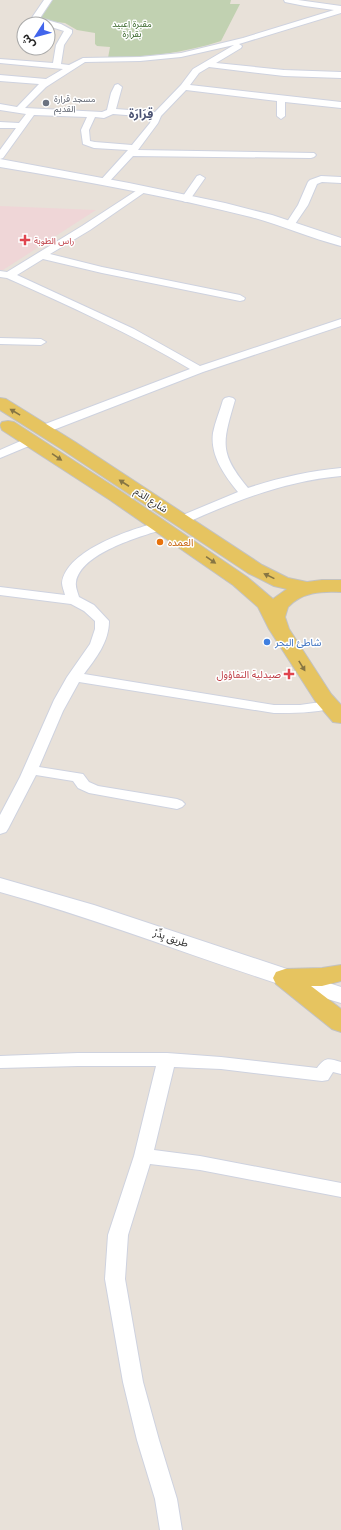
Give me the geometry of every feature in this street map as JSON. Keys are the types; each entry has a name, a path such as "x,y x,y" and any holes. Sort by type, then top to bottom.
{"main road":[{"name":"شارع الدَم","path":"0,403 38,435 160,526 210,559 254,592 266,604 279,629 337,715"},
{"name":"شارع الدَم","path":"0,421 38,435 182,520 255,569 281,582 313,587"},
{"path":"274,619 280,602 331,580 341,569"},
{"path":"313,587 341,586"},
{"path":"285,978 322,977 341,973"},
{"path":"285,978 341,1022"}],"street":[{"path":"48,0 35,19 68,30 68,33 60,45 57,66"},
{"path":"288,0 339,11"},
{"path":"19,110 33,93 78,62 88,59 127,60 161,58 244,40 339,11"},
{"path":"104,182 146,134 157,115 196,71 227,53 244,40"},
{"path":"0,61 70,68"},
{"path":"207,64 284,73 341,75"},
{"path":"0,78 48,82"},
{"path":"184,86 281,99 341,104"},
{"path":"111,111 114,96 118,87"},
{"path":"281,99 281,116"},
{"path":"0,107 32,112 104,115 111,111 157,115"},
{"path":"0,156 32,112"},
{"path":"92,115 85,130 86,141 88,143 131,151 311,155"},
{"path":"0,126 22,126"},
{"path":"0,163 104,182 256,215 341,242"},
{"path":"186,199 200,178"},
{"path":"290,225 304,205 313,182 322,179 341,180"},
{"path":"5,274 41,255 86,228 142,190"},
{"path":"41,255 102,270 240,298"},
{"path":"5,274 130,330 154,342 198,370"},
{"path":"0,454 38,435 198,370 341,322"},
{"path":"0,340 41,342"},
{"path":"228,400 219,433 221,457 228,470 245,493"},
{"path":"182,520 245,493 309,476 341,472"},
{"path":"74,600 71,592 70,581 78,564 101,548 160,526"},
{"path":"0,592 74,600 96,614 102,621 103,627 97,643 74,677 42,742 31,770 0,829"},
{"path":"74,677 269,708 337,715"},
{"path":"31,770 78,777 83,785 94,790 177,804"},
{"name":"طريق يِدِّرْ","path":"0,885 61,902 169,937 285,978 341,995"},
{"path":"0,1062 82,1058 167,1059 210,1062 322,1075 329,1065 341,1068"},
{"path":"167,1059 143,1156 118,1235 115,1279 133,1382 148,1440 166,1499 171,1530"},
{"path":"143,1156 200,1162 341,1190"}],"shaded area":[{"name":"راس الطوبة","path":"0,206 96,210 3,270 0,270"}],"green space":[{"name":"مقبرة اعبيد بقرارة","path":"51,0 231,0 230,4 240,4 221,41 193,49 165,54 108,58 110,47 97,46 95,44 95,33 77,30 65,23 56,22 56,16 41,16 43,10"}],"place":[{"name":"مسجد قرارة القديم","path":"46,103"},
{"name":"راس الطوبة","path":"25,240"},
{"name":"العمده","path":"160,542"},
{"name":"شاطئ البحر","path":"267,642"},
{"name":"صيدلية التفاؤول","path":"289,674"}],"district":[{"name":"قِرَارَة","path":"141,113"}]}
